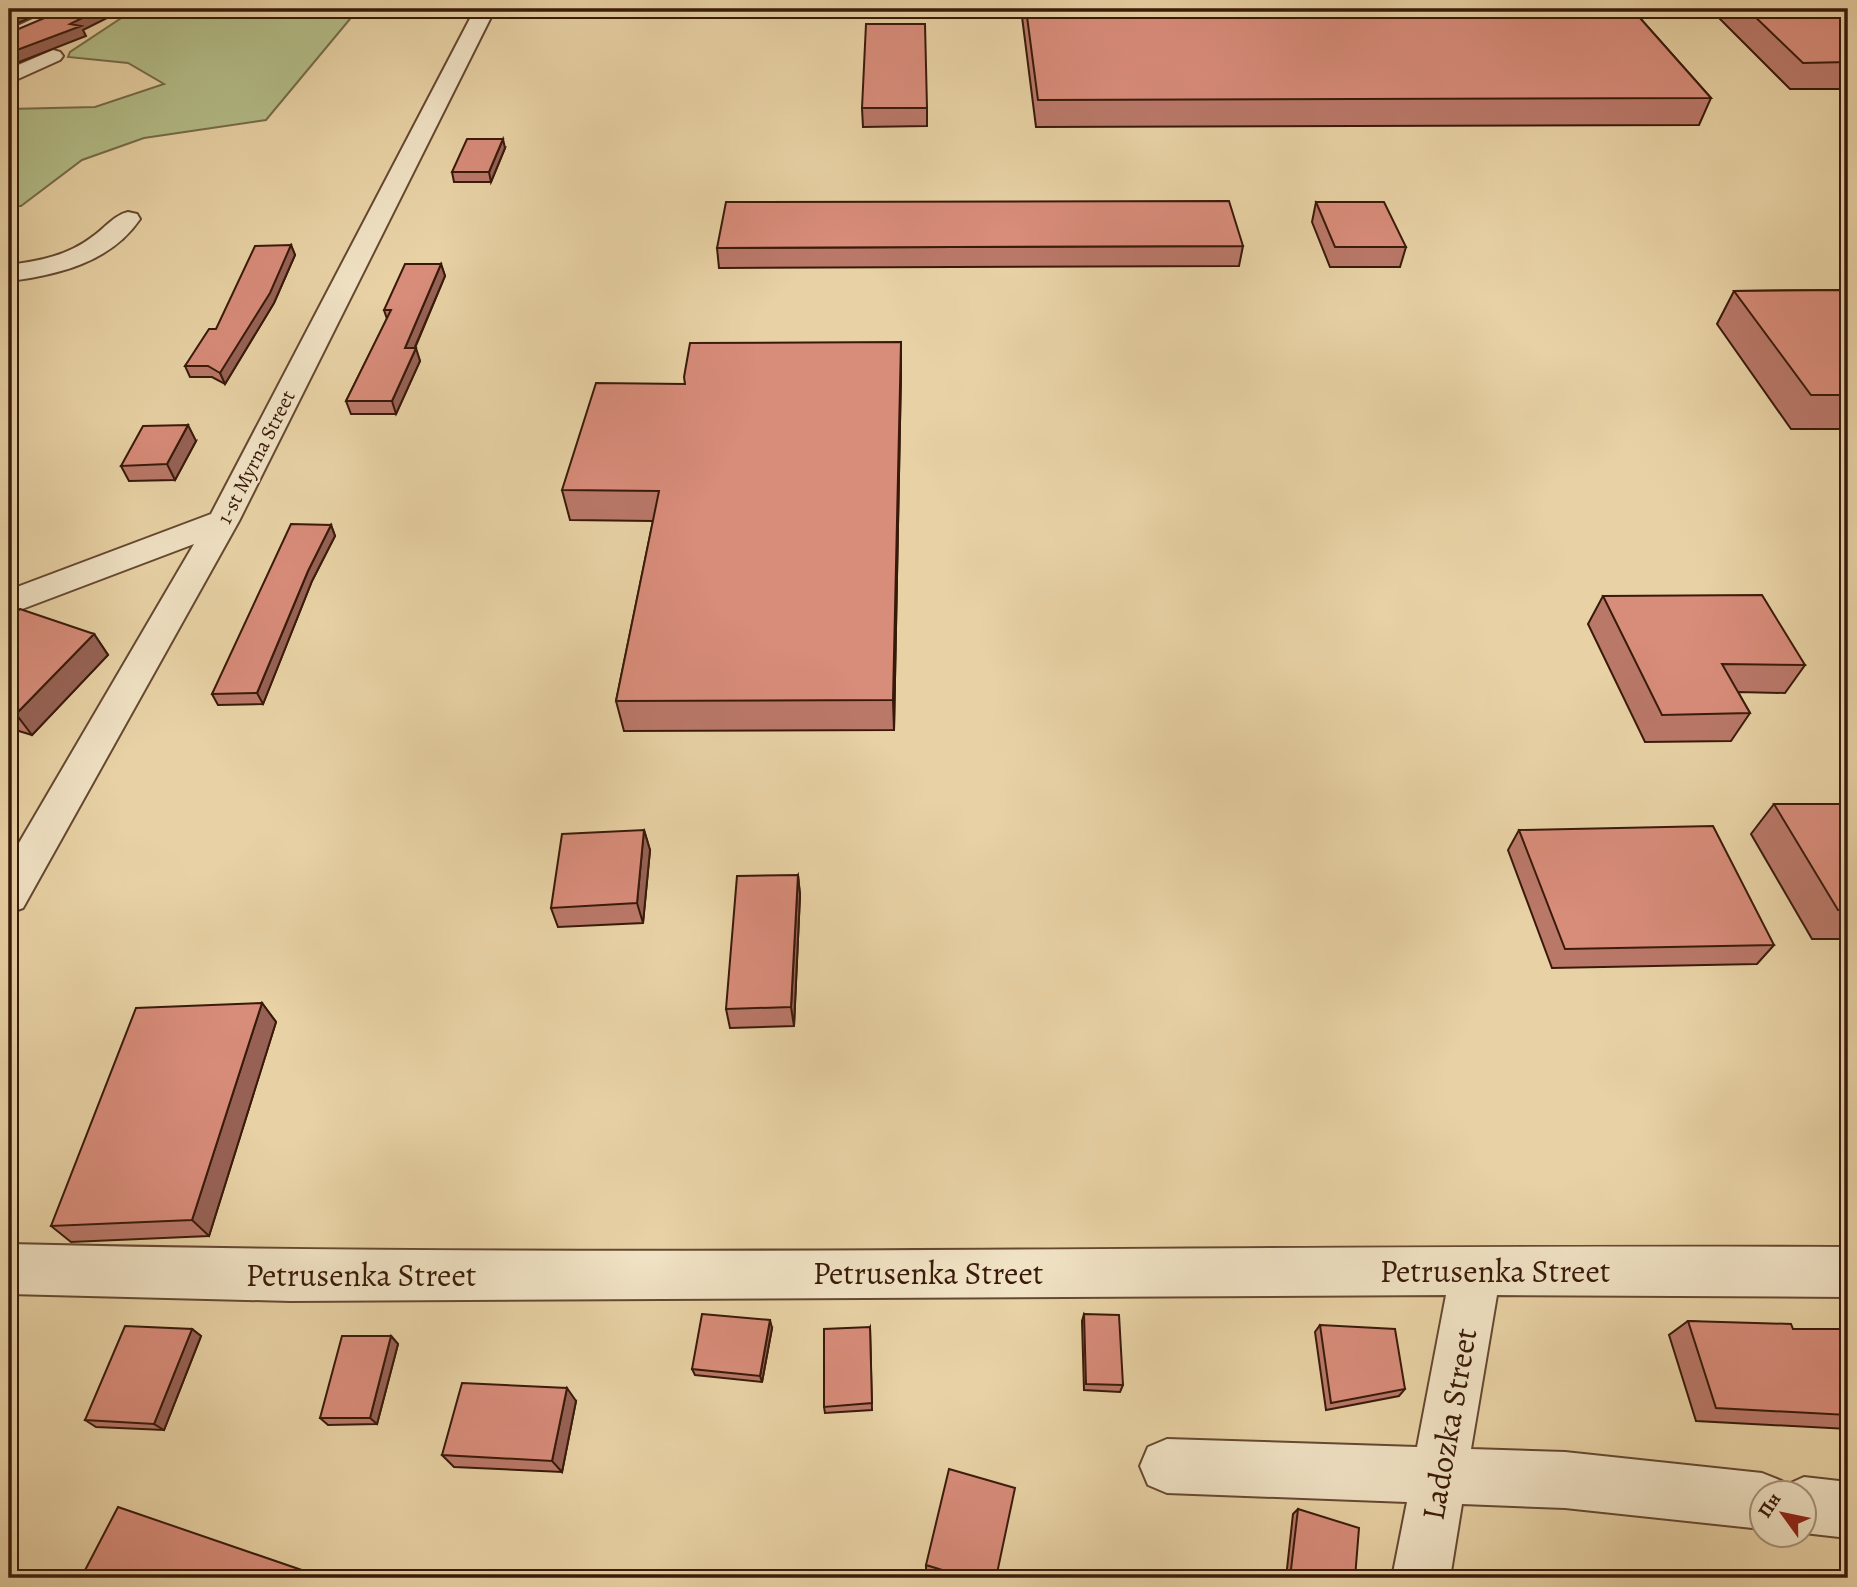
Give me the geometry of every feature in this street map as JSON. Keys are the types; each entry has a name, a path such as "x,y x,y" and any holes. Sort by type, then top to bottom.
{"street":[{"path":"9,38 51,18 48,13 38,9"},
{"name":"1-st Myrna Street","path":"9,896 223,522 485,9"},
{"path":"9,77 53,56"},
{"path":"9,274 52,269 77,260 106,242 128,219"},
{"path":"9,603 223,522"},
{"name":"Petrusenka Street","path":"9,1269 291,1276 1476,1270 1848,1272"},
{"name":"Ladozka Street","path":"1421,1578 1476,1270"},
{"path":"1167,1466 1565,1480 1748,1500"},
{"path":"1818,1507 1848,1510"}],"green space":[{"path":"135,9 353,9 350,19 266,120 144,138 82,160 21,206 9,206 9,109 95,107 164,84 128,63 68,57 70,52"}],"building":[{"path":"57,9 100,9 70,24 81,26 9,53 9,33 54,14"},
{"path":"1026,9 1632,9 1711,98 1038,100"},
{"path":"1747,9 1848,9 1848,62 1803,63"},
{"path":"866,24 925,24 927,108 862,108"},
{"path":"467,139 503,139 489,172 452,172"},
{"path":"1229,201 1243,246 717,248 726,202"},
{"path":"1316,202 1384,202 1406,247 1335,247"},
{"path":"291,245 270,293 220,373 208,366 185,366 209,329 216,329 255,246"},
{"path":"405,264 441,264 405,348 416,348 392,401 346,401 391,310 384,310"},
{"path":"1848,290 1848,395 1811,395 1734,291"},
{"path":"901,342 893,700 616,701 659,491 562,490 596,383 685,384 690,343"},
{"path":"188,425 167,464 121,466 143,426"},
{"path":"291,524 331,525 308,571 257,693 212,694"},
{"path":"1762,595 1805,665 1722,664 1750,713 1662,715 1603,596"},
{"path":"20,609 94,634 16,714 9,712 9,619"},
{"path":"1774,804 1848,804 1848,910 1838,910"},
{"path":"1713,826 1774,945 1565,949 1519,830"},
{"path":"644,830 637,903 551,908 562,834"},
{"path":"798,875 791,1007 726,1009 737,876"},
{"path":"262,1003 192,1220 51,1226 136,1008"},
{"path":"702,1314 770,1320 760,1376 692,1369"},
{"path":"1084,1314 1119,1315 1123,1385 1086,1384"},
{"path":"1688,1321 1791,1324 1793,1329 1848,1329 1848,1415 1716,1408"},
{"path":"1320,1325 1395,1329 1405,1389 1331,1403"},
{"path":"125,1326 192,1329 154,1424 85,1420"},
{"path":"870,1327 872,1403 824,1407 824,1329"},
{"path":"342,1336 391,1336 370,1418 320,1418"},
{"path":"462,1383 567,1388 552,1461 442,1455"},
{"path":"949,1469 1015,1488 996,1578 968,1578 926,1565"},
{"path":"118,1507 325,1578 82,1576"},
{"path":"1298,1509 1359,1528 1355,1578 1290,1578"}]}
